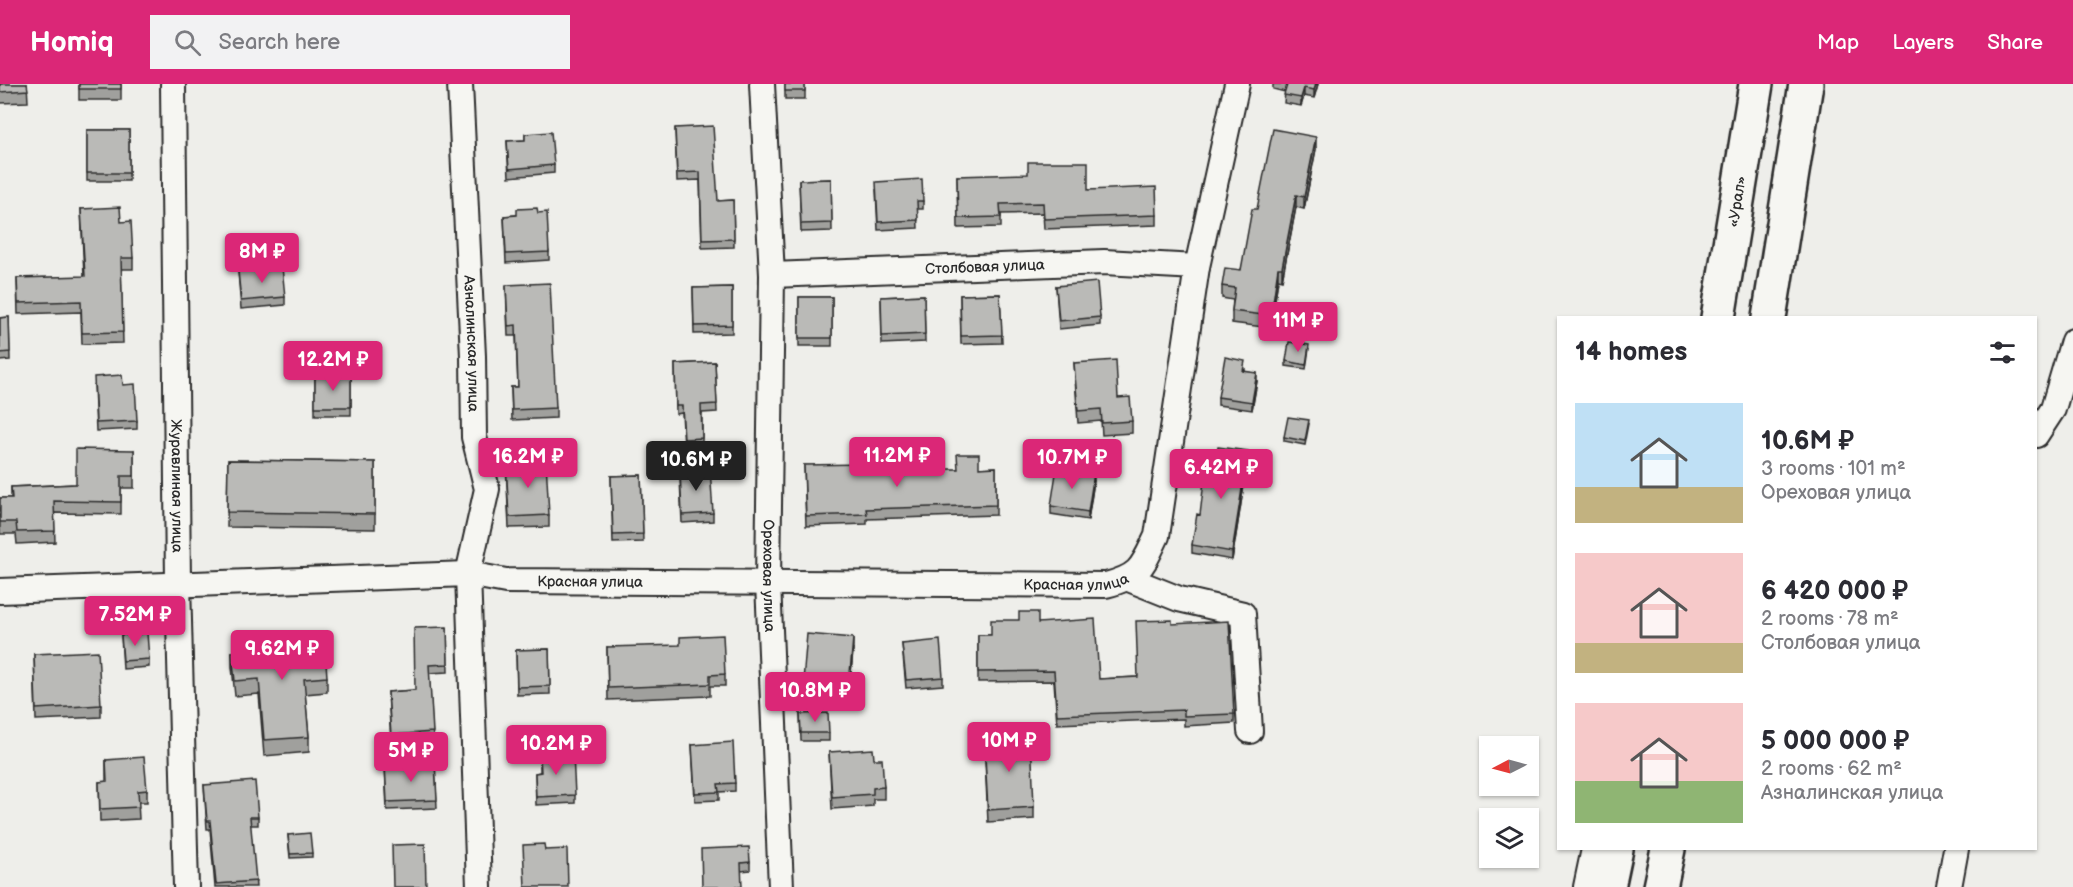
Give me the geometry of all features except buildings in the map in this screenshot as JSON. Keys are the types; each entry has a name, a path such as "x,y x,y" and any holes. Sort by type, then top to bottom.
{"highway":[{"name":"«Урал»","path":"1718,316 1755,84"},
{"path":"1768,316 1806,84"},
{"path":"1608,887 1616,850"},
{"path":"1660,887 1668,850"}],"street":[{"name":"Журавлиная улица","path":"174,84 178,583 186,887"},
{"name":"Азналинская улица","path":"460,84 473,356 474,437 487,489 468,574 479,887"},
{"name":"Ореховая улица","path":"762,84 772,275 768,583 781,887"},
{"path":"1197,267 1237,84"},
{"name":"Столбовая улица","path":"772,275 1104,262 1197,267"},
{"name":"Красная улица","path":"0,591 468,574 506,581 768,583 1106,585 1129,579 1143,564 1157,536 1197,267"},
{"path":"2037,434 2063,408 2073,341"},
{"path":"1129,579 1179,600 1243,614 1250,731"},
{"path":"1586,887 1594,850"},
{"path":"1949,887 1956,850"}]}
